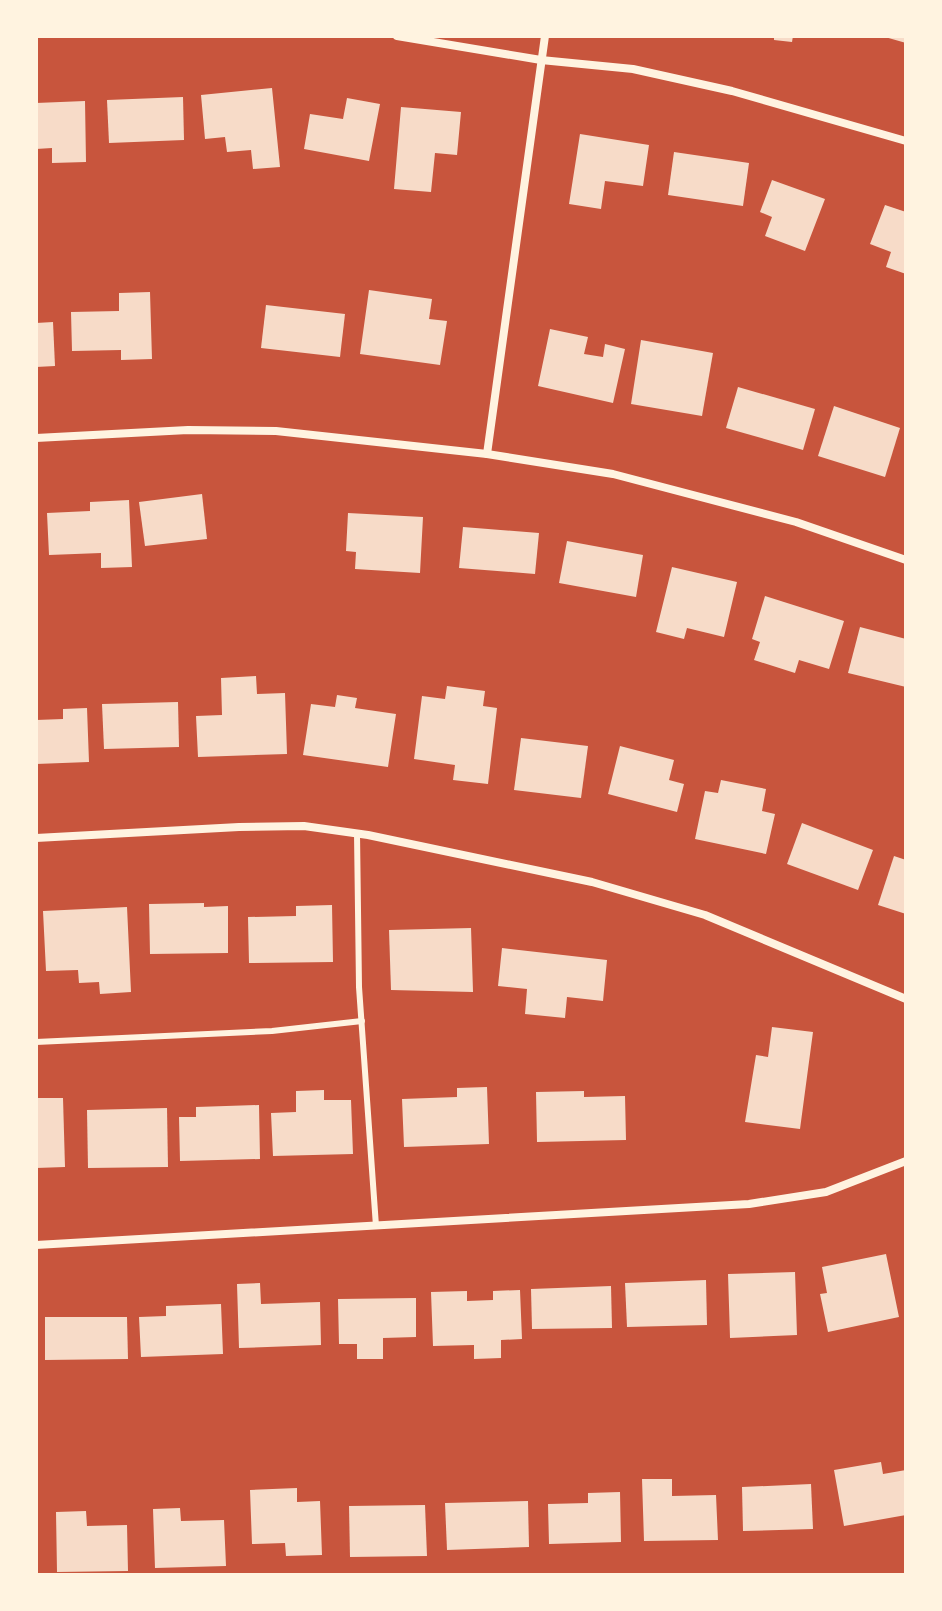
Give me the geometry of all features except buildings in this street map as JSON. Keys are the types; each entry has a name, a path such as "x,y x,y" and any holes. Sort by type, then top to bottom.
{"street":[{"path":"397,36 541,60 633,69 732,91 906,141"},
{"path":"487,454 545,36"},
{"path":"36,438 188,430 276,431 487,454 613,474 796,522 906,560"},
{"path":"36,838 239,827 304,826 357,833 592,882 705,915 906,999"},
{"path":"36,1245 786,1200 864,1180 906,1161"}],"lane":[{"path":"357,833 362,1021 376,1226"},
{"path":"36,1042 272,1031 362,1021"}]}
